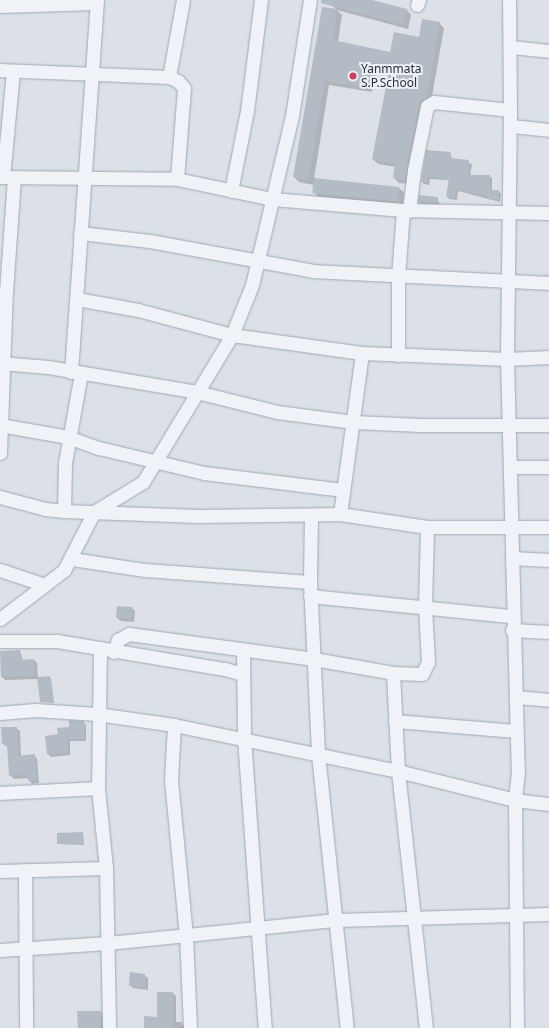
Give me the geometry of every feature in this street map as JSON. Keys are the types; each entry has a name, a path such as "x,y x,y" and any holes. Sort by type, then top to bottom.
{"street":[{"path":"169,77 183,0"},
{"path":"231,191 247,111 261,0"},
{"path":"0,619 58,576 72,559 94,512 136,489 143,482 232,335 247,302 292,116 310,0"},
{"path":"509,0 511,47 511,126 507,359 511,426 512,630 516,697 515,800 517,1028"},
{"path":"0,6 31,2 97,2 83,178 77,299 76,373 68,437 64,511"},
{"path":"511,47 549,51"},
{"path":"0,453 2,363 6,292 7,70 91,75 169,77 184,88 177,179"},
{"path":"398,356 398,277 406,211 427,106 434,102 510,110"},
{"path":"511,126 549,130"},
{"path":"6,178 177,179 272,199 406,211 549,213"},
{"path":"80,233 150,241 256,262 313,271 398,277 549,283"},
{"path":"77,299 138,310 232,335 362,353 398,356 507,359 549,357"},
{"path":"340,514 362,353"},
{"path":"2,363 197,392 277,412 353,422 511,426 549,425"},
{"path":"1,425 68,437 99,448 204,473 343,490"},
{"path":"512,467 549,467"},
{"path":"0,497 45,509 64,511 161,516 340,514 427,527 549,527"},
{"path":"311,515 310,596 318,754 347,1028"},
{"path":"114,652 118,640 128,634 314,659 393,673 416,675 422,674 427,668 425,606 427,527"},
{"path":"512,558 549,560"},
{"path":"72,559 145,570 310,582"},
{"path":"0,570 45,585"},
{"path":"310,596 425,606 512,616"},
{"path":"512,630 549,632"},
{"path":"0,641 57,641 100,648 114,652 225,669 242,674"},
{"path":"100,648 97,714 98,788 106,868 109,1028"},
{"path":"243,650 242,674 244,738 259,927 265,1028"},
{"path":"393,673 398,771 416,920 426,1028"},
{"path":"516,697 549,700"},
{"path":"0,713 35,710 97,714 174,725 244,738 398,771 515,800 549,804"},
{"path":"395,721 516,731"},
{"path":"174,725 171,780 186,935 190,1028"},
{"path":"0,793 98,788"},
{"path":"0,871 106,868"},
{"path":"25,870 27,949 26,1028"},
{"path":"0,950 108,943 336,920 416,920 549,914"}],"building":[{"path":"321,0 372,0 407,9 403,25 321,3"},
{"path":"322,7 337,9 333,40 390,52 394,32 419,37 422,19 440,22 427,97 419,104 405,180 393,178 395,164 372,159 390,66 372,63 368,88 325,81 308,180 293,177"},
{"path":"426,150 451,152 450,158 469,160 468,175 490,175 490,190 499,190 498,200 487,199 487,196 456,189 454,198 446,197 449,179 428,177 427,183 421,182"},
{"path":"314,178 399,187 398,202 312,193"},
{"path":"419,195 438,197 437,203 418,202"},
{"path":"117,606 132,607 131,619 116,618"},
{"path":"20,650 21,660 34,659 35,676 1,677 0,651"},
{"path":"50,676 53,702 40,702 37,677"},
{"path":"69,720 84,721 84,739 67,739 68,752 47,754 45,736 58,734 57,728 69,727"},
{"path":"1,727 17,727 18,756 35,754 37,780 28,781 27,775 9,776 7,744 2,744"},
{"path":"83,832 83,844 57,844 57,833"},
{"path":"130,972 145,974 145,988 129,986"},
{"path":"157,992 173,992 173,1028 144,1028 144,1016 157,1017"},
{"path":"77,1011 101,1011 101,1028 78,1028"}],"place":[{"name":"Yanmmata S.P.School","path":"353,76"}]}
